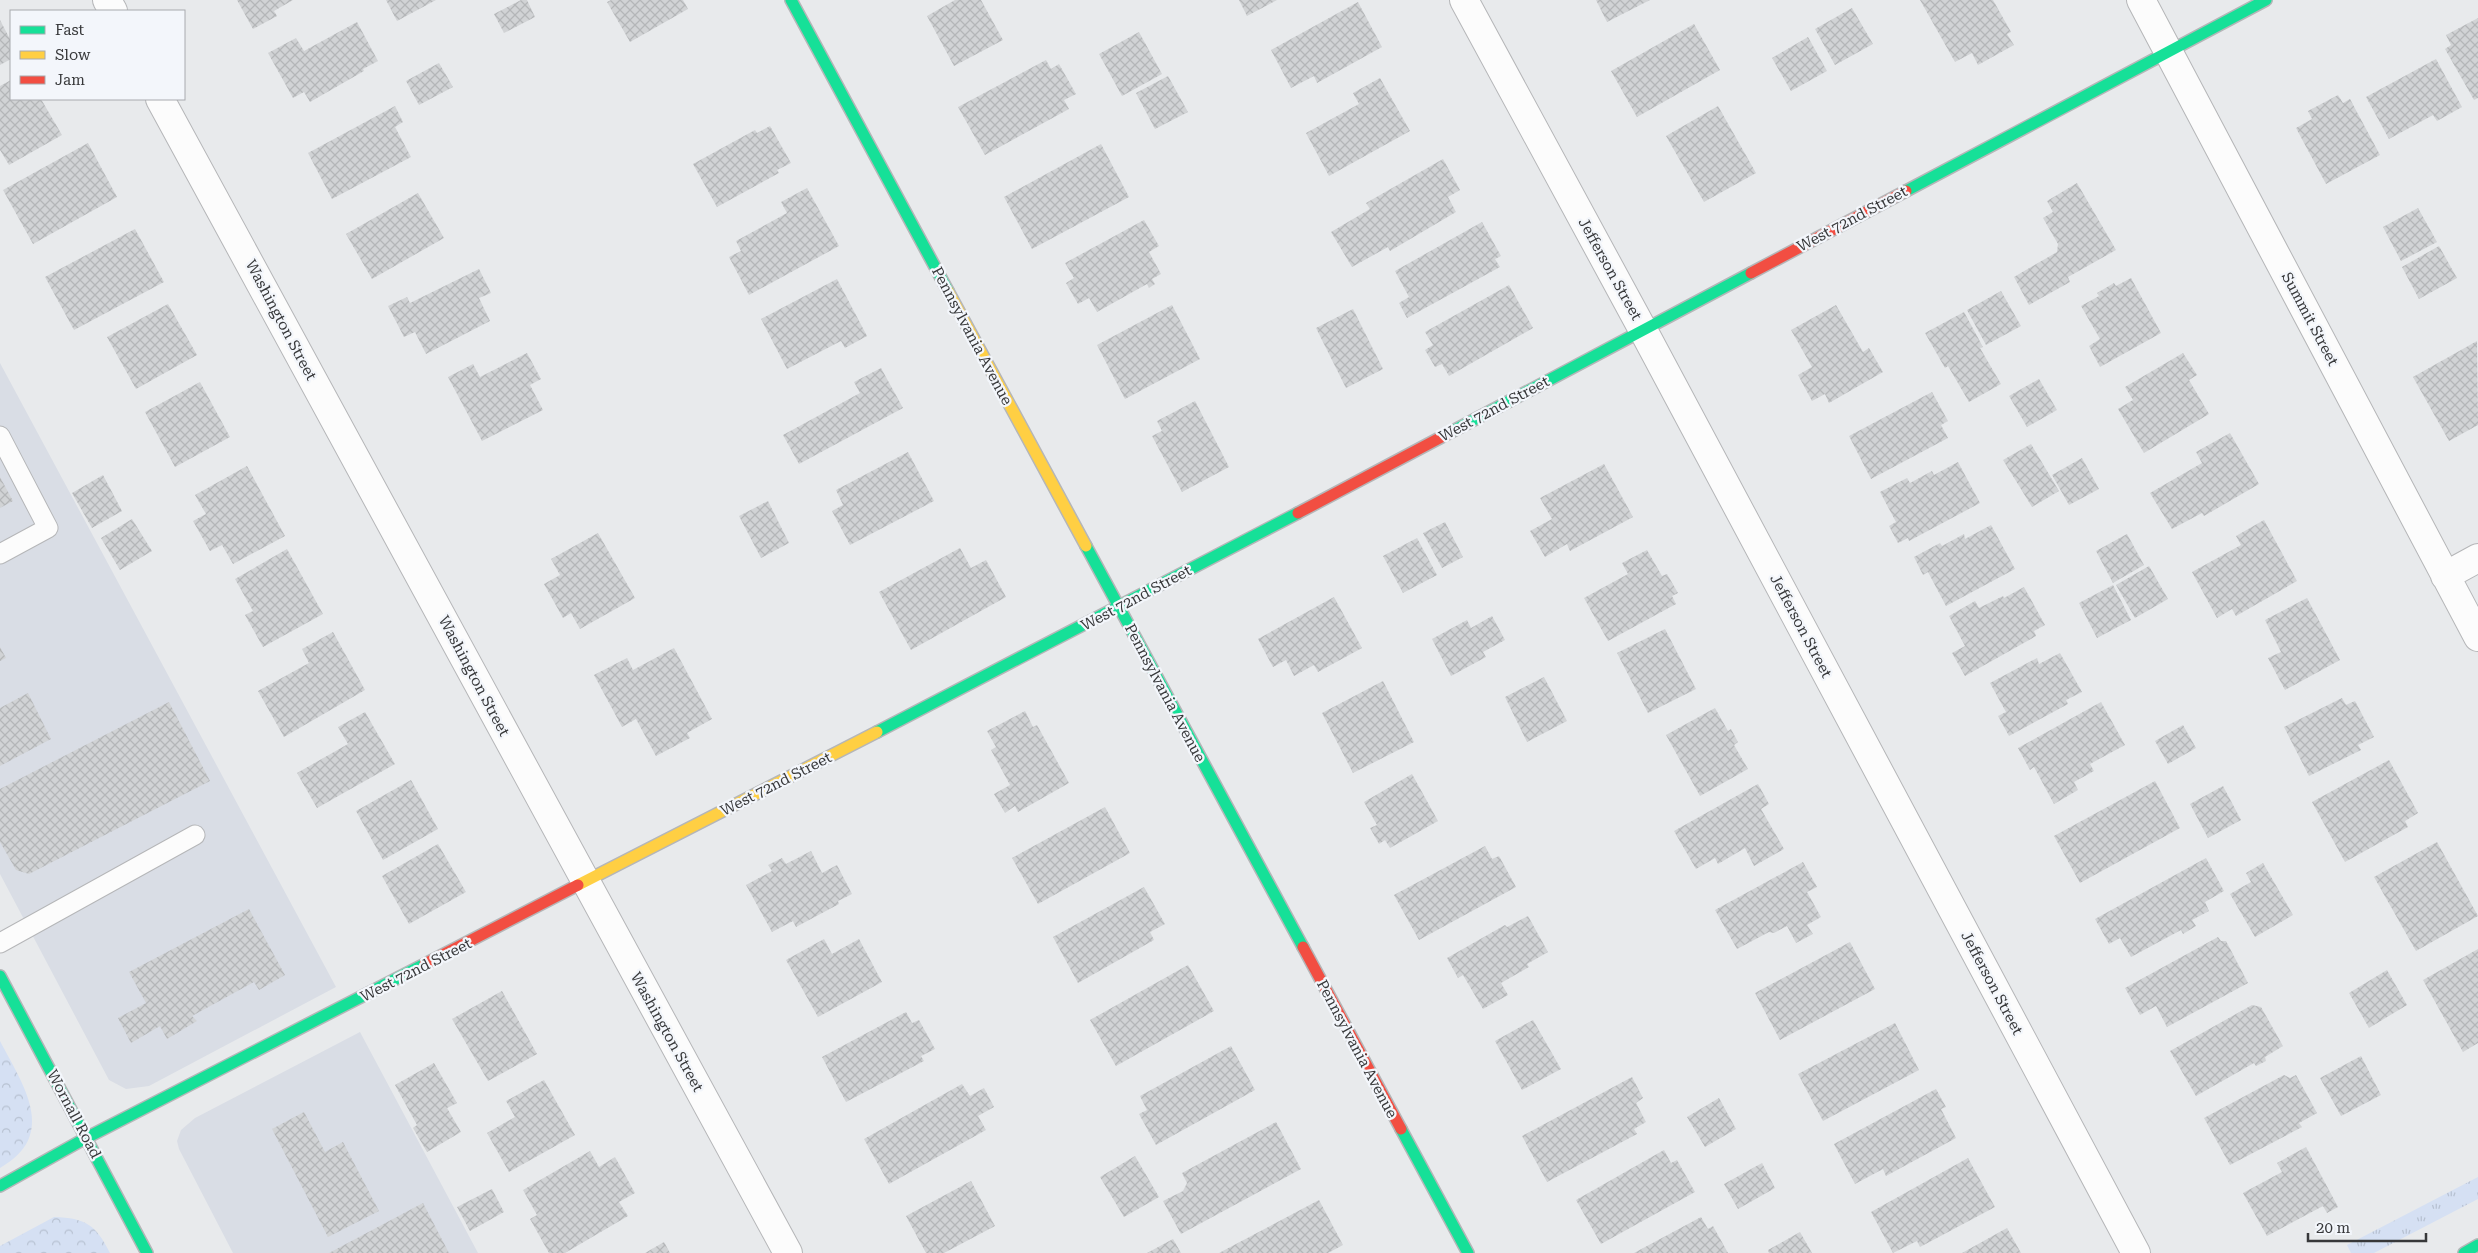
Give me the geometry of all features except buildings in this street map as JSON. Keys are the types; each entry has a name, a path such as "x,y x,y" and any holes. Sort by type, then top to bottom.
{"street":[{"name":"Pennsylvania Avenue","path":"791,0 1468,1253"},
{"name":"Jefferson Street","path":"1464,0 1643,330 2136,1253"},
{"name":"Summit Street","path":"2141,0 2478,638"},
{"name":"West 72nd Street","path":"0,1186 86,1138 586,883 1118,608 2266,0"},
{"name":"Washington Street","path":"161,100 788,1253"},
{"path":"2445,576 2478,558"},
{"name":"Wornall Road","path":"0,976 148,1253"},
{"path":"2464,1253 2478,1246"}],"lane":[{"path":"0,436 48,528 0,554"},
{"path":"0,943 195,835"}],"shaded area":[{"path":"0,363 336,987 149,1086 126,1089 109,1080 0,874"},
{"path":"360,1032 478,1253 233,1253 179,1149 177,1141 181,1130 195,1118"}],"green space":[{"path":"0,1041 26,1092 31,1109 32,1125 28,1140 18,1155 0,1168"},
{"path":"2478,1177 2478,1199 2374,1253 2351,1253 2347,1245"},
{"path":"54,1217 74,1219 89,1225 100,1236 110,1253 0,1253 0,1246"}],"traffic: fast":[{"path":"791,0 948,291"},
{"path":"1906,191 2266,0"},
{"path":"1451,432 1751,273"},
{"path":"877,732 1298,513"},
{"path":"1086,546 1303,947"},
{"path":"0,1186 86,1138 425,964"},
{"path":"0,976 147,1253"},
{"path":"1401,1129 1468,1253"},
{"path":"2464,1253 2478,1245"}],"traffic: slow":[{"path":"948,291 1086,546"},
{"path":"578,885 877,732"}],"traffic: jam":[{"path":"1751,273 1906,191"},
{"path":"1298,513 1451,432"},
{"path":"425,964 578,885"},
{"path":"1303,947 1401,1129"}]}
